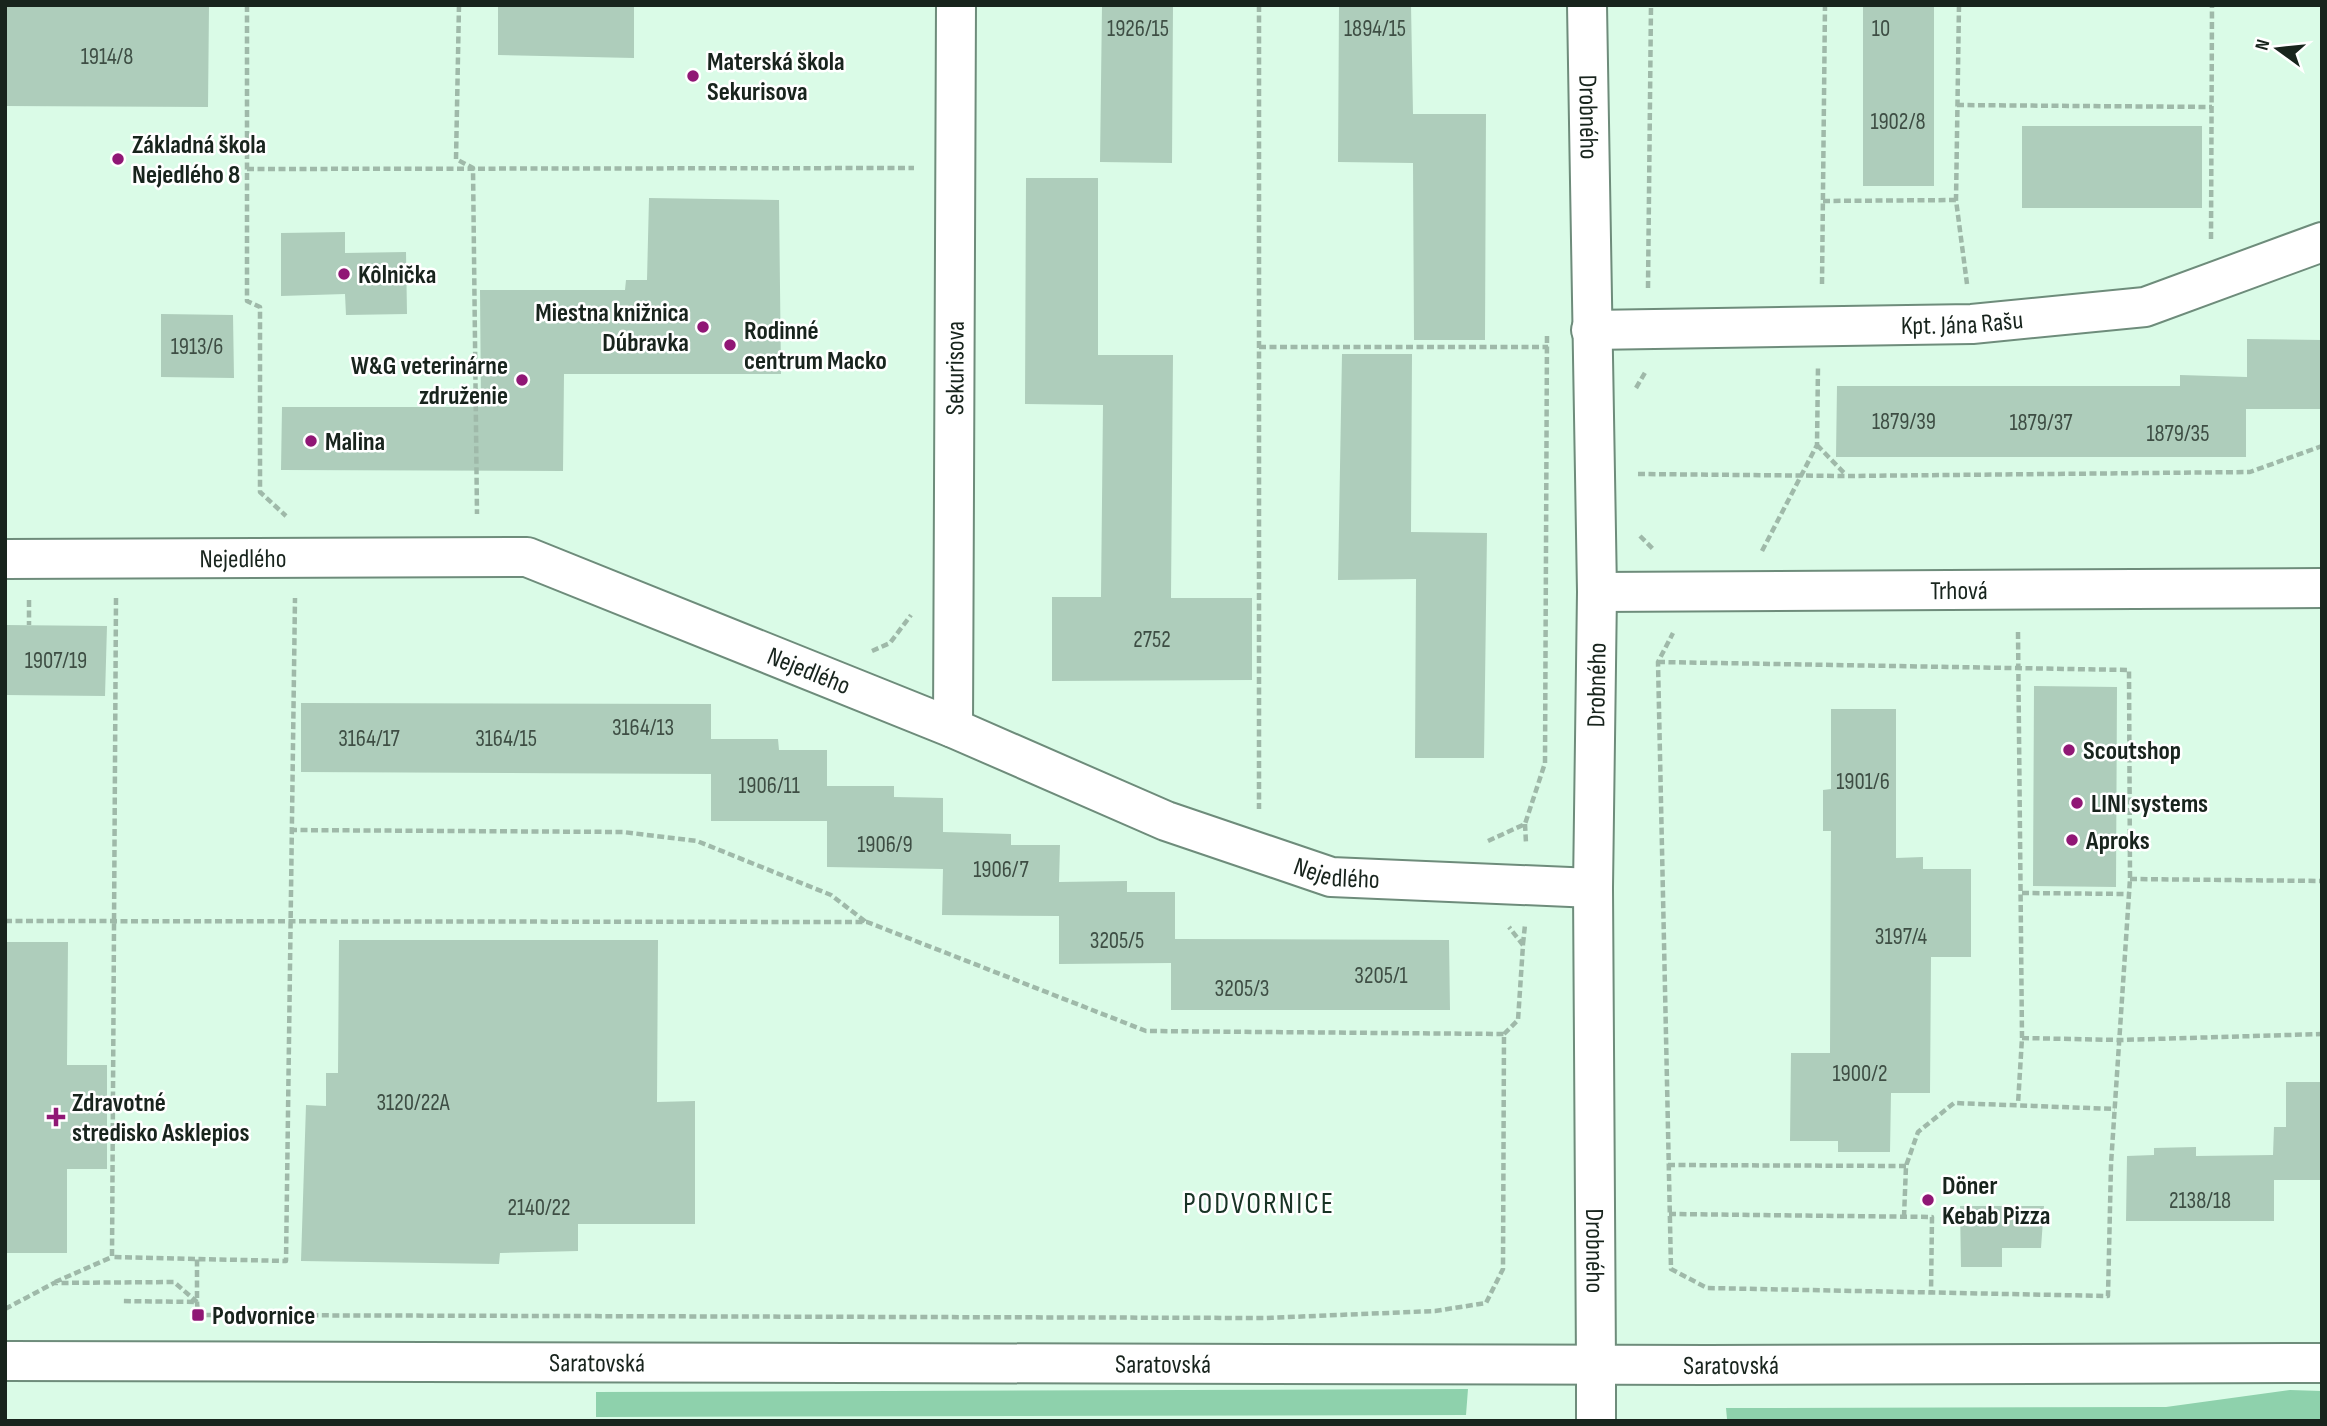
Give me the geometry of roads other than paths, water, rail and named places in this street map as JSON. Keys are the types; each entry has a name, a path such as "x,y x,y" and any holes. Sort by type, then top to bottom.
{"street":[{"name":"Sekurisova","path":"953,728 956,5"},
{"name":"Drobného","path":"1587,5 1597,592 1593,888 1596,1421"},
{"name":"Kpt. Jána Rašu","path":"1591,330 1972,324 2145,307 2322,242"},
{"name":"Nejedlého","path":"5,559 527,557 953,728 1166,821 1331,877 1593,888"},
{"name":"Trhová","path":"1597,592 2322,588"},
{"name":"Saratovská","path":"5,1362 2322,1363"}],"place":[{"name":"Materská škola Sekurisova","path":"693,76"},
{"name":"Základná škola Nejedlého 8","path":"118,159"},
{"name":"Kôlnička","path":"344,274"},
{"name":"Miestna knižnica Dúbravka","path":"703,327"},
{"name":"Rodinné centrum Macko","path":"730,345"},
{"name":"W&G veterinárne združenie","path":"522,380"},
{"name":"Malina","path":"311,441"},
{"name":"Scoutshop","path":"2069,750"},
{"name":"LINI systems","path":"2077,803"},
{"name":"Aproks","path":"2072,840"},
{"name":"Zdravotné stredisko Asklepios","path":"56,1117"},
{"name":"Döner Kebab Pizza","path":"1928,1200"},
{"name":"Podvornice","path":"198,1315"}],"district":[{"name":"PODVORNICE","path":"1259,1203"}]}
